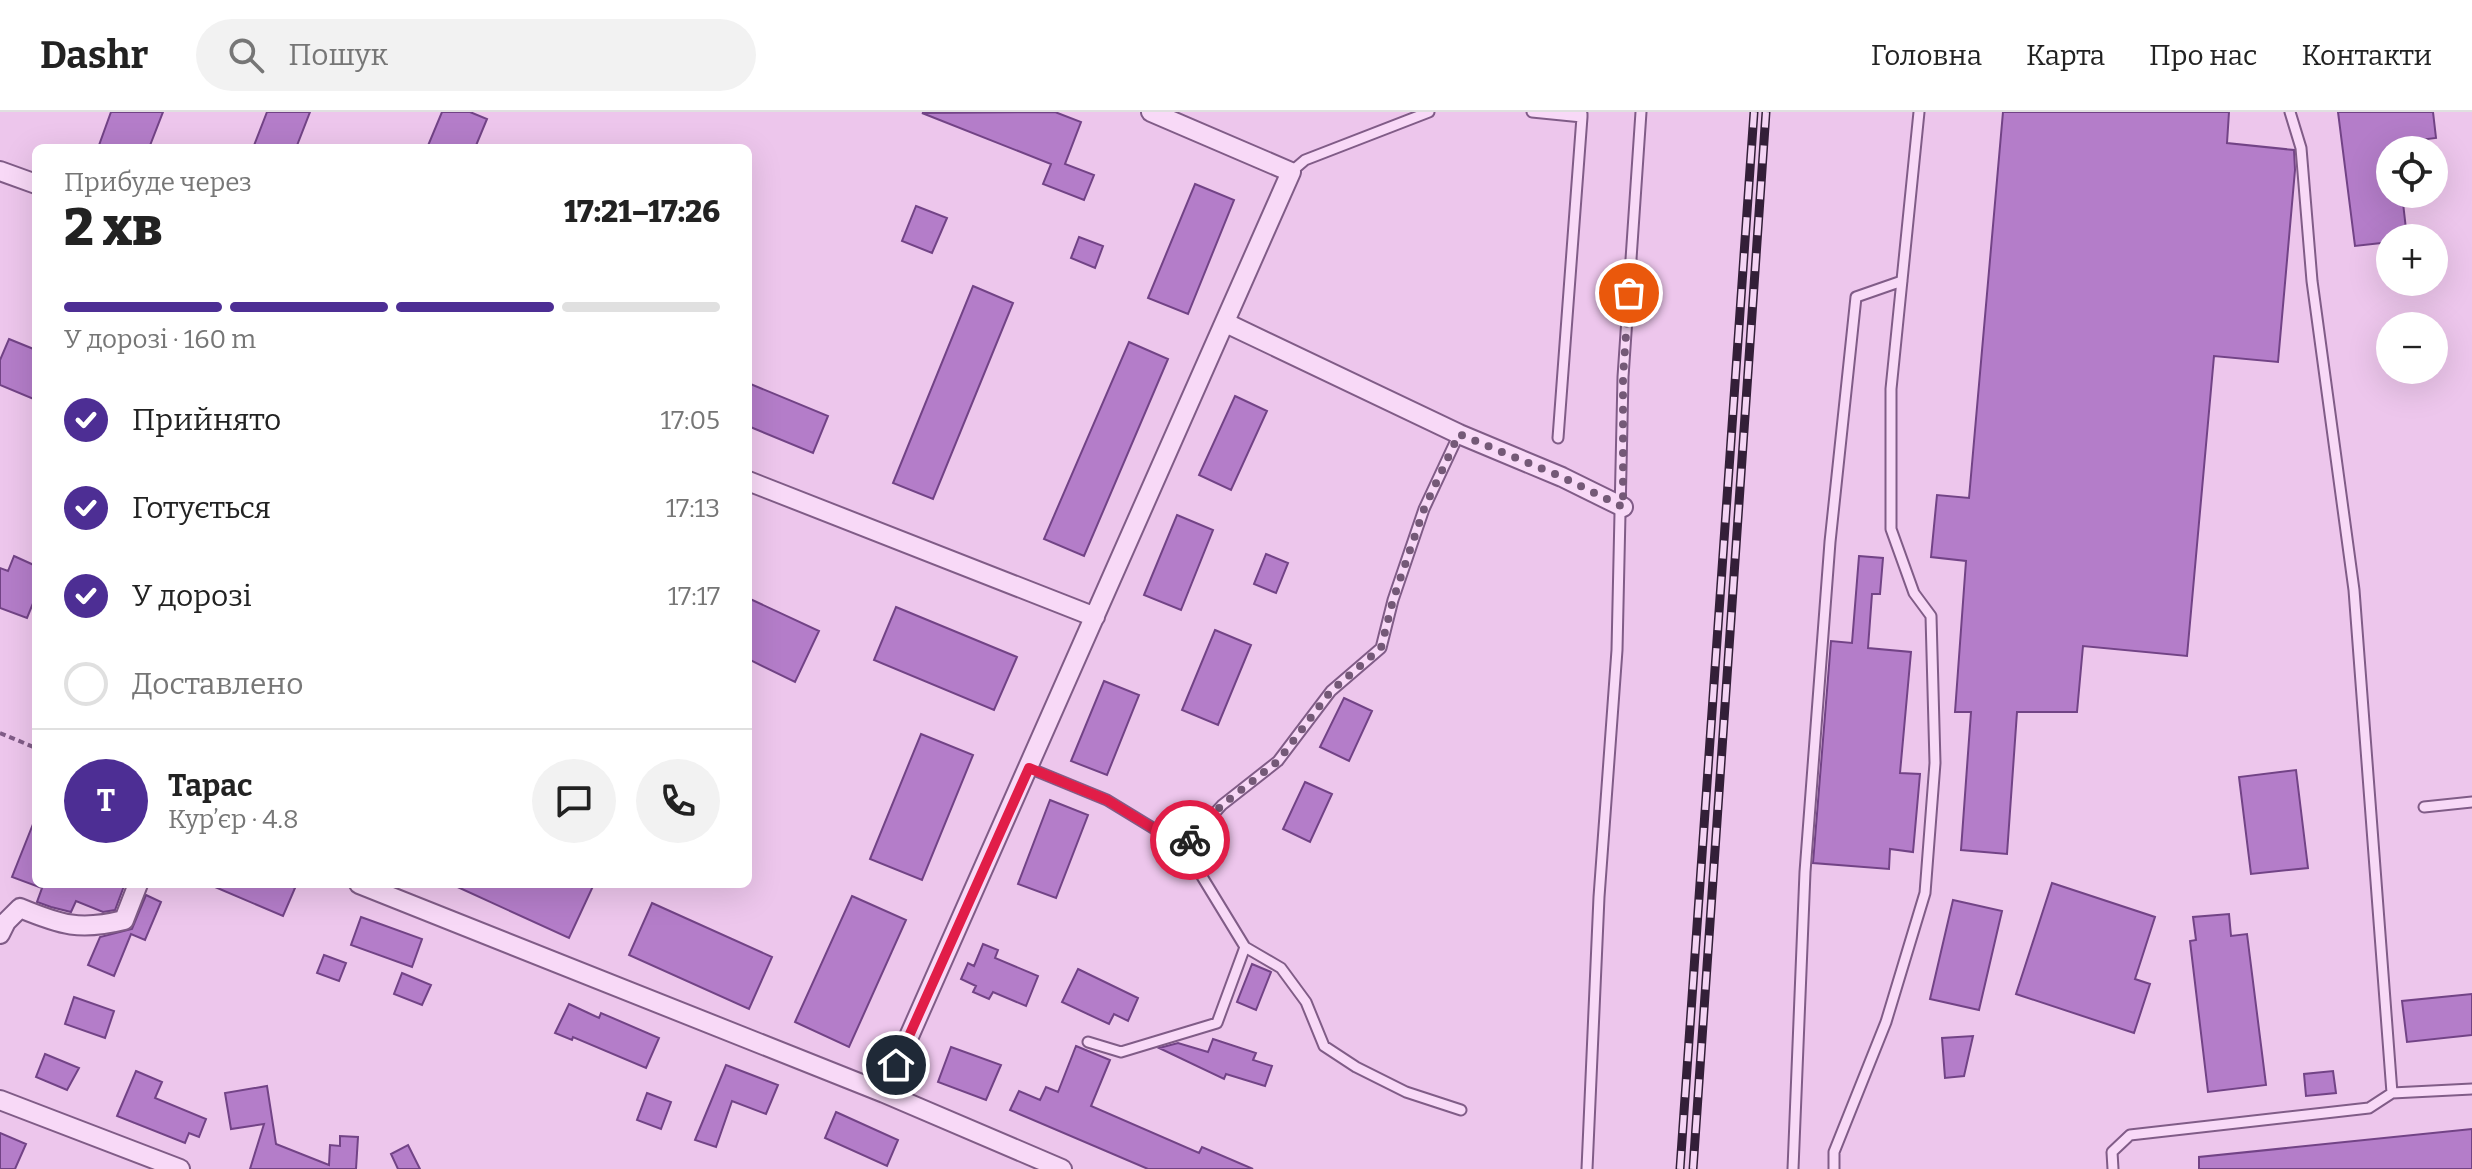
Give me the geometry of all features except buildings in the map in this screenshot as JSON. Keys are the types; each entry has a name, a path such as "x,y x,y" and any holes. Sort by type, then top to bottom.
{"street":[{"path":"884,1093 1291,172 1151,112"},
{"path":"0,171 32,183"},
{"path":"1226,323 1459,434 1562,477 1623,507"},
{"path":"752,483 1095,617"},
{"path":"0,934 6,922 20,908 60,925 98,927 124,920 136,888"},
{"path":"369,888 884,1093 1062,1169"},
{"path":"0,1100 180,1169"}],"lane":[{"path":"1291,172 1305,160 1429,112"},
{"path":"1532,112 1582,114 1558,438"},
{"path":"1587,1169 1599,897 1617,650 1623,507 1623,377 1641,112"},
{"path":"1834,1169 1834,1152 1886,1022 1925,893 1935,763 1931,616 1914,593 1891,529 1891,389 1919,112"},
{"path":"2290,112 2301,148 2312,281 2354,590 2392,1093"},
{"path":"1793,1169 1805,872 1830,542 1856,297 1902,281"},
{"path":"1184,847 1222,805 1278,761 1331,691 1381,648 1393,600 1424,509 1459,434"},
{"path":"1029,768 1107,800 1184,847 1245,947 1281,968 1306,1002 1324,1046 1356,1067 1406,1092 1461,1110"},
{"path":"2424,807 2472,802"},
{"path":"1088,1042 1121,1052 1217,1023 1245,947"},
{"path":"2113,1169 2112,1152 2130,1135 2369,1108 2392,1093 2472,1089"}],"path":[{"path":"0,733 32,746"}],"railway":[{"path":"1680,1169 1754,112"},
{"path":"1693,1169 1766,112"}],"way so far":[{"path":"1190,840 1222,805 1278,761 1331,691 1381,648 1393,600 1424,509 1459,434 1562,477 1623,507 1623,377 1629,293"}],"route":[{"path":"896,1065 1029,768 1107,800 1184,847 1190,840"}]}
